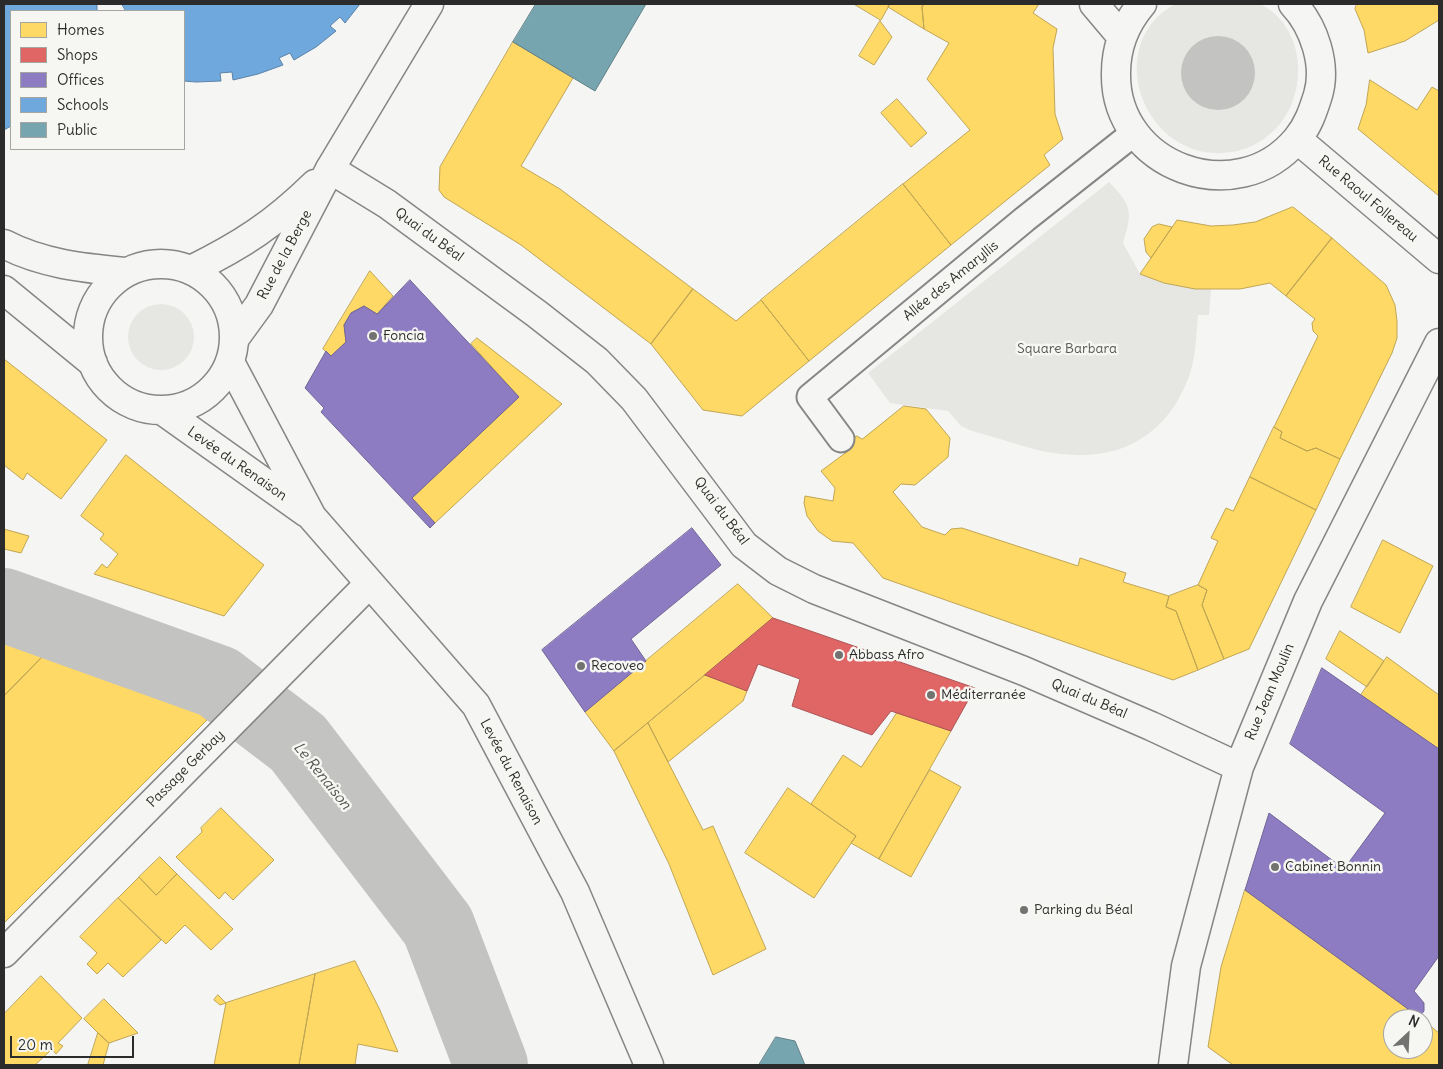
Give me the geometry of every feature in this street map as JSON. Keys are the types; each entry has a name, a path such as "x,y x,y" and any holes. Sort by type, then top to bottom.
{"street":[{"name":"Rue de la Berge","path":"232,350 272,283 330,169 429,4"},
{"path":"1094,4 1121,36"},
{"path":"1142,4 1130,19 1121,36 1116,61 1115,86 1122,111 1134,133 1149,149 1166,162 1185,171 1206,175 1227,175 1247,171 1266,164 1297,139 1312,116 1320,90 1320,63 1314,36 1301,12 1293,4"},
{"name":"Rue Raoul Follereau","path":"1297,139 1439,259"},
{"name":"Rue de la Berge","path":"190,270 226,252 272,224 330,169"},
{"name":"Quai du Béal","path":"330,169 387,204 537,314 597,361 634,400 744,545 778,571 814,589 1061,686 1239,767"},
{"path":"4,244 20,253 58,264 126,272"},
{"path":"150,264 170,264 190,270 208,281 223,297 232,316 232,350 222,378 196,402 179,408 162,410 144,408 128,402 113,392 101,379 92,363 88,343 91,315 96,302 109,285 126,272 150,264"},
{"path":"4,290 92,363"},
{"name":"Rue Jean Moulin","path":"1174,1065 1186,966 1239,767 1308,601 1439,343"},
{"name":"Levée du Renaison","path":"232,350 312,517 368,584 476,705 575,892 649,1065"},
{"name":"Levée du Renaison","path":"162,410 312,517"},
{"name":"Passage Gerbay","path":"4,953 368,584"}],"lane":[{"name":"Allée des Amaryllis","path":"841,439 810,397 1025,219 1134,133"}],"green space":[{"path":"1235,3 1262,5 1276,15 1287,29 1294,44 1298,60 1295,94 1289,110 1280,124 1258,143 1232,152 1202,151 1176,141 1156,122 1143,99 1137,73 1140,47 1152,23 1175,4"},
{"name":"Square Barbara","path":"1109,182 1126,203 1129,216 1123,243 1140,274 1164,283 1211,289 1209,315 1198,315 1194,356 1188,379 1179,399 1154,430 1121,448 1103,453 1061,454 1027,447 972,431 961,426 948,411 890,403 868,373"},
{"path":"161,304 173,307 184,314 191,325 194,337 191,349 184,360 173,367 161,370 149,367 138,360 131,349 128,337 131,325 138,314 149,307"}],"shaded area":[{"path":"1211,36 1225,36 1239,42 1249,52 1255,66 1255,80 1249,94 1239,104 1225,110 1211,110 1197,104 1187,94 1181,80 1181,66 1187,52 1197,42"}],"building: Homes":[{"path":"854,4 890,4 881,20"},
{"path":"890,4 924,4 922,7 924,29 888,7"},
{"path":"924,4 1039,4 1033,13 1057,29 1053,48 1055,114 1063,139 1044,155 1050,165 951,245 903,184 970,130 927,79 949,43 924,29 922,7"},
{"path":"1357,4 1439,4 1439,20 1405,41 1368,53 1364,30 1355,9"},
{"path":"880,21 892,37 874,65 859,56"},
{"path":"513,42 573,78 521,166 560,189 693,289 651,344 521,245 444,197 439,190 440,167"},
{"path":"1370,80 1417,110 1432,87 1439,91 1439,196 1358,129 1366,105"},
{"path":"897,99 927,133 911,147 881,113"},
{"path":"903,184 951,245 809,361 761,300"},
{"path":"1293,207 1332,238 1286,296 1270,283 1240,289 1195,289 1164,283 1140,274 1177,220 1211,226 1233,225 1255,222"},
{"path":"1159,224 1172,227 1151,258 1146,252 1144,239 1152,227"},
{"path":"1332,238 1386,285 1395,305 1397,321 1397,338 1392,353 1340,459 1316,448 1307,451 1280,438 1282,432 1274,427 1318,336 1313,331 1312,323 1315,319 1286,296"},
{"path":"370,271 393,296 377,314 364,306 351,313 344,325 346,342 331,356 323,349"},
{"path":"693,289 736,321 761,300 809,361 742,416 703,410 651,344"},
{"path":"477,338 562,404 435,523 412,498 519,397 471,344"},
{"path":"4,359 107,440 61,499 27,473 23,480 4,465"},
{"path":"904,406 926,409 950,438 948,457 915,485 901,484 893,492 922,527 945,535 951,529 962,528 1078,566 1080,558 1126,573 1123,582 1169,596 1166,607 1176,611 1198,670 1173,680 883,578 853,543 832,541 818,531 807,516 804,503 805,496 833,501 835,488 821,471 848,451 845,448 853,437 857,436 862,439"},
{"path":"1274,427 1282,432 1280,438 1307,451 1316,448 1340,459 1316,510 1250,477"},
{"path":"126,455 264,565 224,616 94,574 102,564 107,568 118,554 100,539 104,534 81,516"},
{"path":"1250,477 1316,510 1249,649 1224,659 1202,605 1207,590 1198,585 1218,541 1211,538 1226,508 1233,511"},
{"path":"4,529 29,536 21,553 4,549"},
{"path":"1383,540 1433,566 1400,633 1351,607"},
{"path":"738,584 773,618 614,751 585,712"},
{"path":"1198,585 1207,590 1202,605 1224,659 1198,670 1176,611 1166,607 1169,596"},
{"path":"1340,631 1384,661 1367,687 1326,659"},
{"path":"4,638 20,639 50,649 4,696"},
{"path":"50,649 158,686 186,701 207,720 4,923 4,696"},
{"path":"1387,657 1439,695 1439,749 1361,695"},
{"path":"705,675 747,691 743,701 668,762 648,723"},
{"path":"897,713 951,731 879,859 851,843 856,836 811,804 843,755 861,767"},
{"path":"648,723 703,830 713,826 766,949 713,975 669,864 614,751"},
{"path":"930,770 961,787 911,877 879,859"},
{"path":"788,788 856,836 814,898 745,853"},
{"path":"221,808 274,860 233,900 225,892 219,899 176,857 202,832 201,828"},
{"path":"160,857 177,874 156,895 139,877"},
{"path":"177,874 233,929 211,950 185,925 166,944 118,898 139,877 156,895"},
{"path":"1245,890 1408,1009 1383,1009 1383,1059 1433,1059 1433,1028 1439,1033 1439,1065 1233,1065 1208,1047 1221,967"},
{"path":"118,898 161,940 123,977 108,963 97,974 87,964 97,953 80,937"},
{"path":"355,961 379,1008 398,1052 358,1044 355,1065 299,1065 315,974"},
{"path":"315,974 299,1065 214,1065 226,1003"},
{"path":"41,976 82,1018 58,1043 63,1046 56,1054 52,1049 35,1065 4,1065 4,1014"},
{"path":"218,995 226,1003 220,1005 214,1000"},
{"path":"104,999 138,1033 109,1043 84,1019"},
{"path":"98,1033 109,1043 103,1065 88,1065"}],"building: Shops":[{"path":"773,618 975,688 951,731 891,711 872,735 792,706 800,679 758,664 747,691 705,675"}],"building: Offices":[{"path":"410,280 519,397 412,498 435,523 430,528 321,412 324,408 305,388 326,351 331,356 346,342 344,325 351,313 364,306 377,314"},
{"path":"692,528 721,565 631,639 646,661 585,712 542,650"},
{"path":"1322,668 1439,749 1439,956 1414,991 1424,1003 1424,1009 1408,1009 1245,890 1269,813 1344,869 1385,813 1290,744"}],"building: Schools":[{"path":"4,4 97,4 97,10 10,10 10,127 4,130"},
{"path":"122,4 360,4 345,23 340,17 330,26 336,31 316,47 294,60 290,53 279,58 283,65 258,74 233,80 232,72 220,73 221,81 196,82 185,81 185,10 125,10"}],"building: Public":[{"path":"536,4 646,4 595,91 513,42"},
{"path":"776,1037 795,1041 805,1065 759,1065"}],"waterway":[{"name":"Le Renaison","path":"4,605 218,682 298,743 438,926 491,1065"}],"place":[{"name":"Foncia","path":"373,336"},
{"name":"Abbass Afro","path":"839,655"},
{"name":"Recoveo","path":"581,666"},
{"name":"Méditerranée","path":"931,695"},
{"name":"Cabinet Bonnin","path":"1275,867"},
{"name":"Parking du Béal","path":"1024,910"}]}
